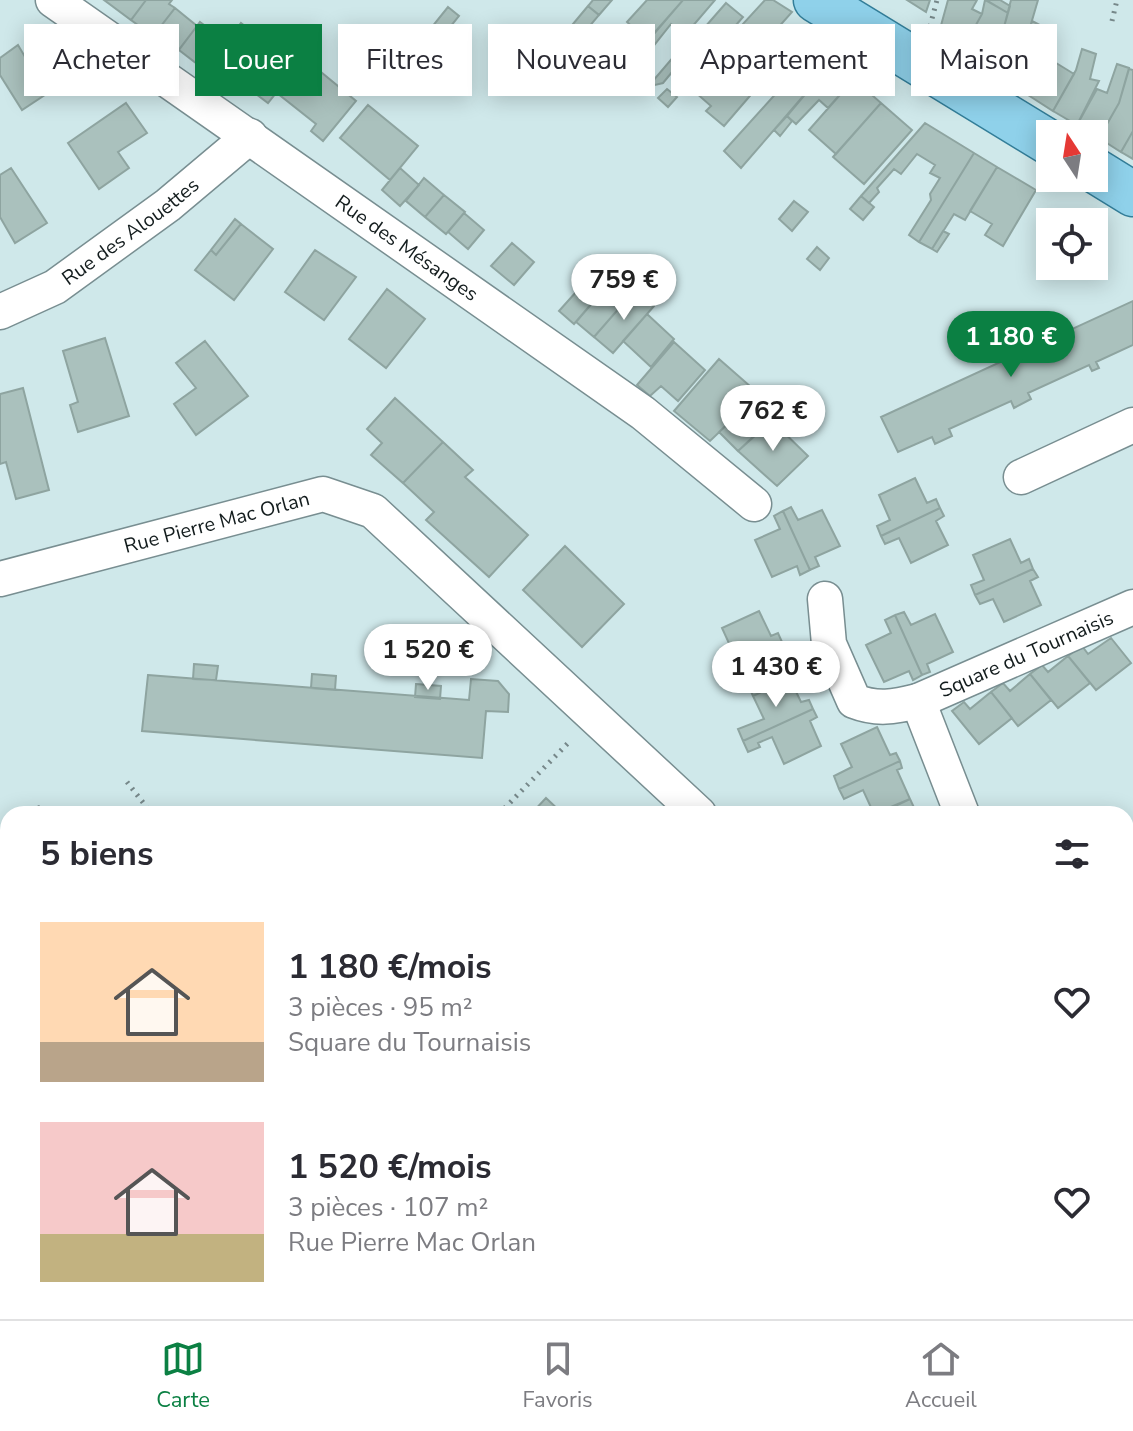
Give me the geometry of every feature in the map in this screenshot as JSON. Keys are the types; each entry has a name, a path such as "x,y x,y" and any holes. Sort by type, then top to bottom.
{"main road":[{"path":"816,0 1036,134"},
{"path":"1108,179 1133,194"}],"street":[{"name":"Rue des Mésanges","path":"53,0 643,413 754,504"},
{"name":"Rue des Alouettes","path":"0,312 55,287 168,205 250,136"},
{"path":"1021,477 1133,425"},
{"name":"Rue Pierre Mac Orlan","path":"0,579 323,494 373,511 690,806"},
{"name":"Square du Tournaisis","path":"825,599 829,644 854,701 870,707 891,708 918,701 1133,607"},
{"name":"Square du Tournaisis","path":"918,701 959,806"}],"path":[{"path":"1112,21 1117,0"},
{"path":"507,806 594,716"},
{"path":"127,782 146,806"}],"building":[{"path":"104,0 146,0 131,20"},
{"path":"146,0 172,0 169,4 175,8 162,24 136,24 131,20"},
{"path":"593,0 612,0 599,15 588,6"},
{"path":"647,0 683,0 655,32 655,24 627,22"},
{"path":"683,0 715,0 694,24 671,24 655,44 655,33"},
{"path":"765,0 773,0 792,12 781,24 743,24"},
{"path":"907,0 930,0 926,12"},
{"path":"948,0 977,0 972,9 982,14 976,24 941,24"},
{"path":"985,0 1008,13 1005,24 976,24"},
{"path":"986,0 1000,0 1010,6 1008,13"},
{"path":"1011,0 1038,0 1031,24 1005,24"},
{"path":"726,3 743,17 737,24 708,24"},
{"path":"588,6 599,15 591,24 573,24"},
{"path":"448,7 459,16 453,24 434,24"},
{"path":"175,8 195,24 195,29 179,49 179,24 163,24"},
{"path":"195,29 195,62 179,50"},
{"path":"18,45 24,55 24,96 43,96 22,110 0,75 0,58"},
{"path":"1082,49 1096,54 1090,79 1099,81 1080,120 1068,120 1053,111 1076,70"},
{"path":"671,60 671,73 663,83 655,85 655,78"},
{"path":"1057,64 1074,74 1053,111 1030,96 1057,96"},
{"path":"1117,64 1129,68 1119,103 1108,122 1080,120 1097,89 1107,93"},
{"path":"1129,69 1133,70 1133,131 1121,152 1108,144 1108,122 1119,103"},
{"path":"322,73 338,86 338,96 350,96 356,101 323,141 311,131 316,124 281,96 322,96"},
{"path":"667,89 671,96 677,97 668,107 658,98"},
{"path":"259,96 274,96 268,103"},
{"path":"700,96 750,96 724,126 706,111 711,106"},
{"path":"774,96 803,96 741,168 724,151"},
{"path":"804,96 839,96 828,108 819,100 796,124 787,116"},
{"path":"839,96 873,96 881,103 836,154 809,130"},
{"path":"126,103 147,133 118,152 129,168 99,189 68,143"},
{"path":"881,103 912,130 864,184 833,157"},
{"path":"368,105 418,146 390,180 340,138"},
{"path":"787,116 792,121 780,136 774,130"},
{"path":"925,123 974,153 919,242 909,235 931,200 930,194 940,178 930,173 935,165 917,154 901,174 894,169 877,188 879,192 869,203 861,196"},
{"path":"1133,131 1133,159 1121,152"},
{"path":"974,153 997,167 965,220 954,214 932,249 919,242"},
{"path":"997,167 1036,190 1003,246 985,235 992,224 970,211"},
{"path":"11,168 47,223 15,243 0,217 0,175"},
{"path":"400,168 419,185 400,206 382,190"},
{"path":"424,178 444,195 425,217 406,201"},
{"path":"444,195 465,212 446,234 425,217"},
{"path":"861,196 874,207 863,220 850,209"},
{"path":"794,201 808,212 792,231 779,219"},
{"path":"464,213 484,230 468,249 448,232"},
{"path":"235,219 241,224 216,255 211,250"},
{"path":"241,224 273,249 234,300 195,270 211,250 216,255"},
{"path":"943,231 949,234 937,252 932,249"},
{"path":"512,243 534,262 514,285 491,266"},
{"path":"817,247 829,258 820,270 807,259"},
{"path":"315,250 356,277 324,320 285,292"},
{"path":"603,262 617,274 574,324 559,311"},
{"path":"617,274 635,290 594,337 576,322"},
{"path":"387,289 425,319 386,368 349,339"},
{"path":"635,290 654,306 613,353 594,337"},
{"path":"1133,301 1133,345 1096,362 1099,368 1092,371 1089,365 1028,393 1031,399 1014,408 1011,401 949,429 952,436 935,444 932,437 898,452 881,417"},
{"path":"647,314 674,339 651,367 623,341"},
{"path":"105,338 129,416 78,432 70,405 78,402 63,351"},
{"path":"205,341 248,396 196,435 174,404 196,388 176,363"},
{"path":"674,342 705,370 678,401 661,386 650,396 637,385"},
{"path":"719,359 759,394 710,441 674,411"},
{"path":"23,388 49,490 16,499 6,462 0,464 0,394"},
{"path":"395,398 443,442 403,483 371,455 382,443 367,429"},
{"path":"738,414 757,434 738,451 719,432"},
{"path":"771,420 808,456 777,486 738,451"},
{"path":"443,442 473,470 465,477 528,535 489,577 426,520 434,512 403,483"},
{"path":"915,478 927,503 936,499 940,508 881,536 877,526 890,520 879,495"},
{"path":"791,507 798,520 822,510 840,546 815,557 819,566 810,570 783,511"},
{"path":"940,508 944,516 936,521 948,545 911,563 899,538 885,544 881,536"},
{"path":"783,511 810,570 800,575 797,566 772,577 755,540 780,529 774,516"},
{"path":"1010,539 1021,563 1029,559 1033,569 975,595 971,585 984,580 973,555"},
{"path":"565,546 624,604 582,647 523,590"},
{"path":"1033,569 1038,577 1030,581 1041,605 1004,622 993,599 980,604 975,595"},
{"path":"759,611 771,636 778,633 782,642 724,669 720,659 733,652 722,628"},
{"path":"904,612 911,625 935,614 953,652 927,664 930,672 922,675 895,615"},
{"path":"895,615 922,675 913,680 909,671 884,682 866,645 891,633 885,620"},
{"path":"1111,638 1131,663 1096,690 1068,656 1082,646 1088,654"},
{"path":"782,642 787,650 779,654 790,679 753,696 742,672 728,679 724,669"},
{"path":"1068,656 1090,683 1058,708 1030,674 1042,665 1048,672"},
{"path":"194,664 218,666 216,680 193,679"},
{"path":"312,674 336,676 335,690 311,688"},
{"path":"1030,674 1051,700 1018,726 991,692 1003,683 1010,691"},
{"path":"148,675 469,700 471,679 498,681 509,694 508,712 486,711 482,758 142,731"},
{"path":"790,679 801,702 809,700 813,709 743,741 738,729 764,719 753,696"},
{"path":"416,684 441,686 440,699 415,697"},
{"path":"991,692 1012,718 979,744 952,711 964,702 970,709"},
{"path":"813,709 817,717 810,721 821,746 784,764 772,737 748,752 743,741"},
{"path":"877,727 890,755 896,753 900,761 839,789 834,776 852,767 841,744"},
{"path":"900,761 902,768 897,770 910,799 893,806 870,806 863,790 844,799 839,789"},
{"path":"546,798 554,806 538,806"},
{"path":"910,799 913,806 895,806"}]}
